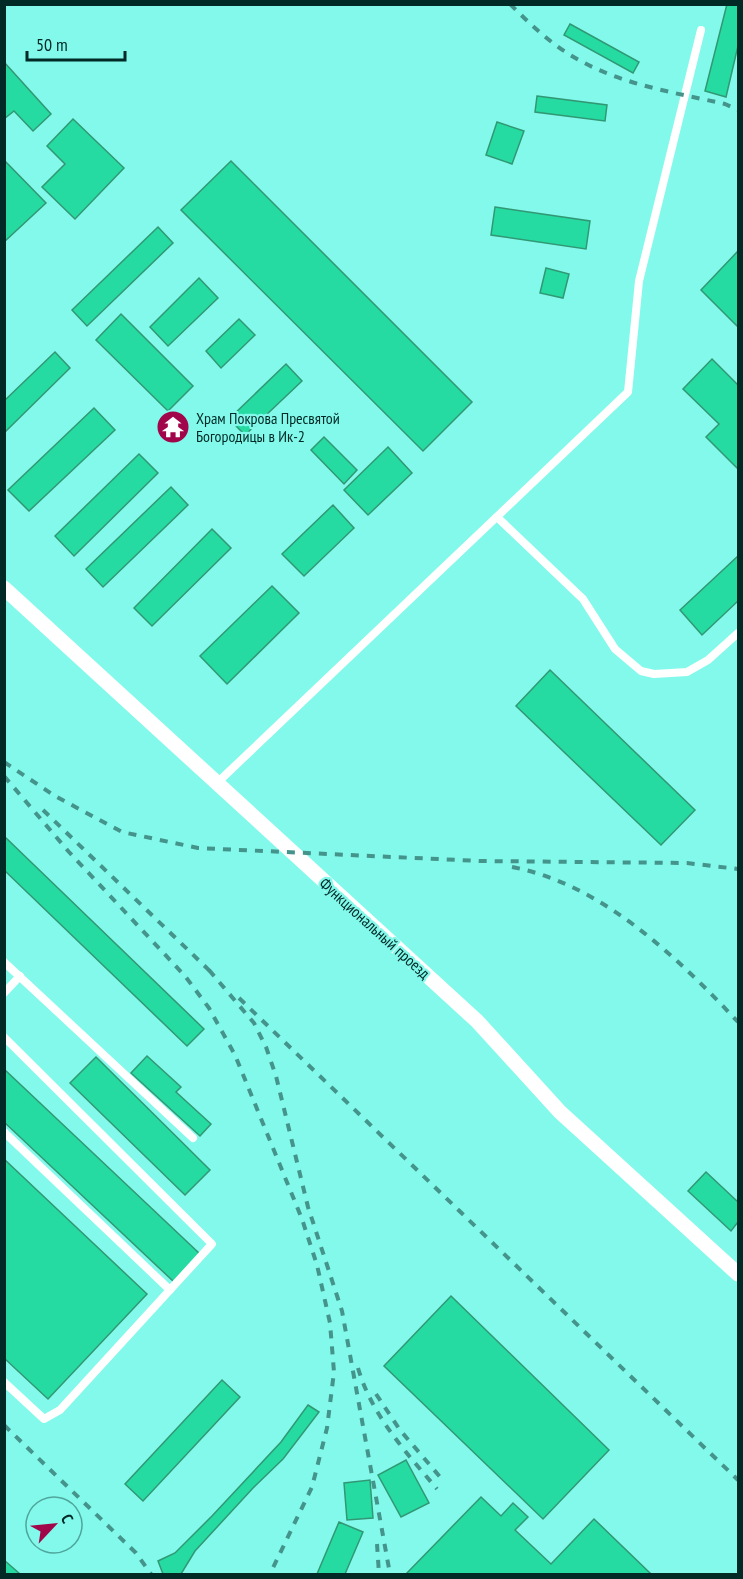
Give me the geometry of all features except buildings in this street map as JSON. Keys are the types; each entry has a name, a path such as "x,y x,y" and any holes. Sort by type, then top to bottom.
{"street":[{"name":"Функциональный проезд","path":"4,588 477,1021 560,1112 738,1274"}],"lane":[{"path":"217,783 628,392 639,281 701,30"},
{"path":"497,517 583,599 615,650 640,671 662,674 687,672 708,660 738,633"},
{"path":"4,962 193,1138"},
{"path":"4,993 20,976"},
{"path":"4,1038 212,1244 60,1410 44,1419 4,1382"},
{"path":"4,1132 170,1290"}],"railway":[{"path":"510,4 551,42 596,69 632,82 725,104 738,110"},
{"path":"4,762 55,796 122,832 198,848 480,861 687,863 738,869"},
{"path":"4,776 69,852 185,976 209,1008 235,1055 302,1219 317,1265 330,1323 334,1372 327,1428 312,1487 270,1574"},
{"path":"43,810 214,975"},
{"path":"512,867 545,876 577,889 607,907 664,949 738,1022"},
{"path":"209,970 254,1023 266,1047 276,1076 308,1207 342,1311 390,1574"},
{"path":"239,998 738,1480"},
{"path":"358,1368 381,1418 437,1489"},
{"path":"376,1394 400,1430 441,1478"},
{"path":"4,1425 136,1553 151,1574"},
{"path":"377,1544 379,1574"}],"place":[{"name":"Храм Покрова Пресвятой Богородицы в Ик-2","path":"173,427"}]}
